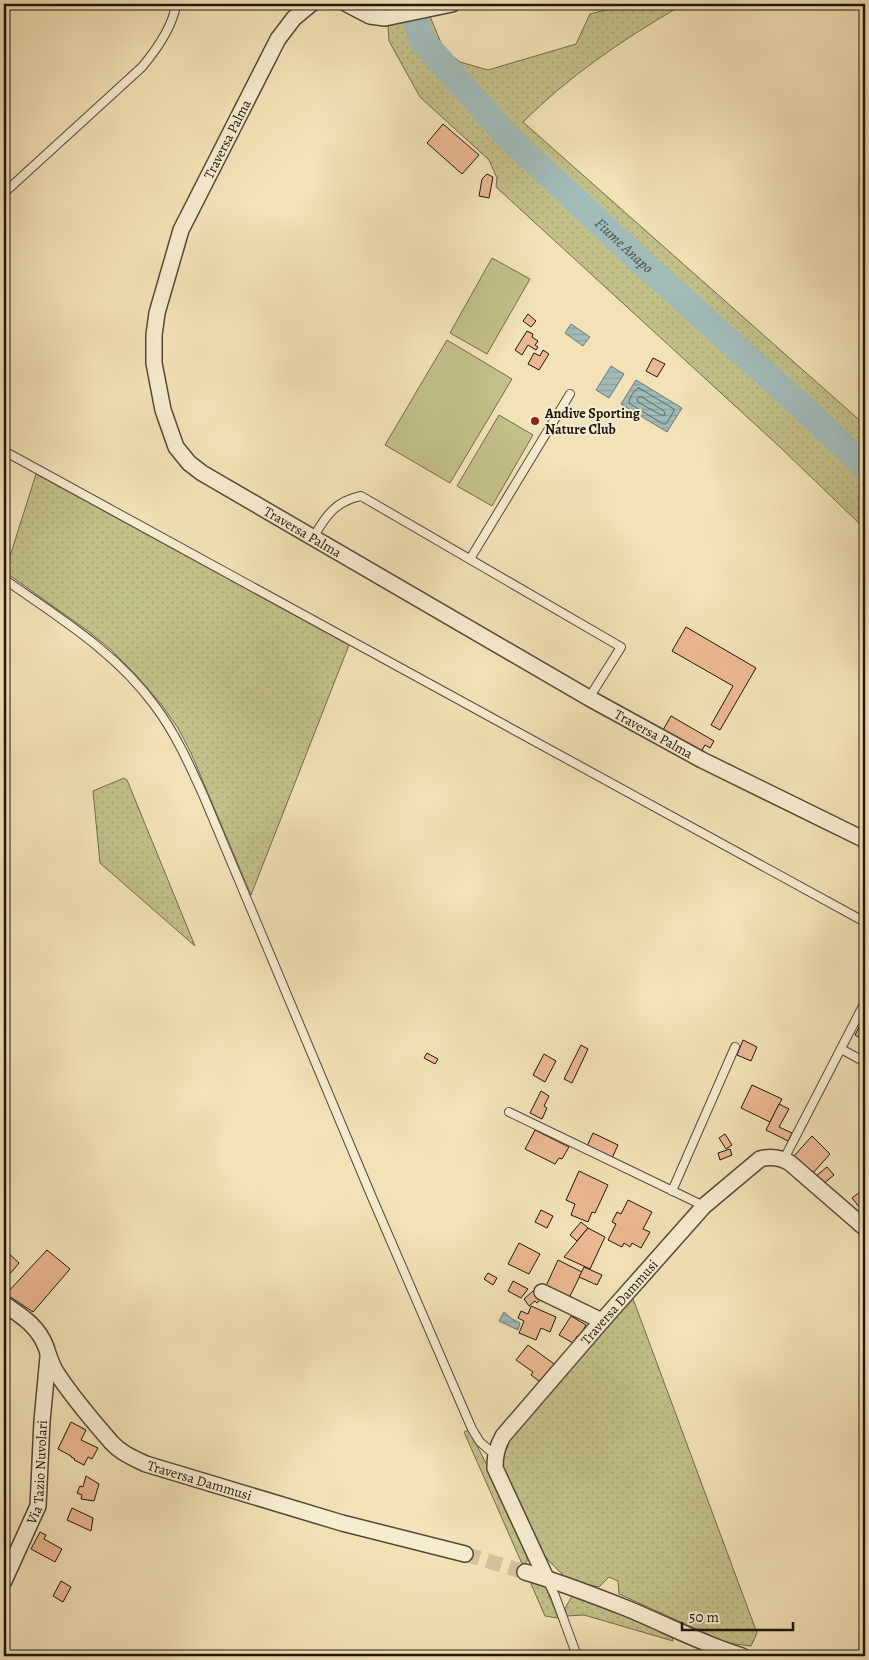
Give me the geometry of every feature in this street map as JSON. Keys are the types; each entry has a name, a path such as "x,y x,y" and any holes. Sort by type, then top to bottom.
{"street":[{"name":"Traversa Palma","path":"311,4 294,18 278,39 181,230 157,313 154,335 154,363 163,410 176,447 189,463 202,474 589,698 702,760 865,840"},
{"path":"347,4 370,16 385,18 452,4"},
{"name":"Traversa Dammusi","path":"495,1455 503,1436 602,1320 704,1206 760,1159 774,1157 784,1159"},
{"path":"784,1159 865,1228"},
{"path":"542,1292 602,1320"},
{"name":"Traversa Dammusi","path":"4,1304 28,1320 46,1347 48,1357 57,1374 100,1430 117,1449 131,1458 342,1523 465,1554"},
{"name":"Via Tazio Nuvolari","path":"4,1581 38,1506 42,1421 48,1357"},
{"path":"495,1455 495,1468 546,1578"},
{"path":"525,1572 626,1608 718,1649 742,1656"}],"lane":[{"path":"4,193 142,67 158,48 175,14 176,4"},
{"path":"470,559 570,394"},
{"path":"4,451 865,922"},
{"path":"313,538 324,519 336,506 350,498 361,496 470,559 621,647 589,698"},
{"path":"4,579 84,635 133,679 156,707 175,738 204,798 371,1195 472,1428 480,1442 495,1455"},
{"path":"784,1159 865,1002"},
{"path":"672,1191 735,1047"},
{"path":"841,1049 865,1062"},
{"path":"509,1112 704,1206"},
{"path":"546,1578 555,1596 577,1656"}],"shaded area":[{"path":"374,4 425,4 443,48 460,62 488,70 576,44 590,14 628,4 679,4 677,8 596,60 540,105 523,122 865,425 865,529 781,448 496,187 497,178 489,160 420,97 389,41 388,26 383,10"},
{"path":"492,258 530,279 487,354 450,333"},
{"path":"447,340 512,379 450,483 385,445"},
{"path":"499,415 533,435 492,506 457,486"},
{"path":"36,474 349,645 251,895 191,753 178,728 161,704 109,648 5,572"},
{"path":"124,778 127,780 195,946 100,863 93,791"},
{"path":"632,1296 757,1633 751,1646 727,1643 619,1594 618,1581 609,1577 599,1587 576,1582 565,1577 545,1557 514,1490 505,1475 502,1460 504,1446"},
{"path":"469,1430 493,1477 527,1554 527,1561 523,1566 464,1432"},
{"path":"528,1577 541,1582 546,1588 558,1618 545,1616"},
{"path":"574,1593 661,1629 672,1636 673,1641 584,1615 567,1616 565,1608"}],"water":[{"path":"571,324 590,337 583,346 565,333"},
{"path":"611,366 624,374 609,398 596,390"},
{"path":"636,380 682,408 667,432 621,404"},
{"path":"504,1312 520,1323 518,1330 499,1321"}],"building":[{"path":"443,124 479,155 462,174 427,143"},
{"path":"487,174 493,177 489,198 479,196 482,179"},
{"path":"528,314 536,321 531,327 523,321"},
{"path":"527,331 533,334 532,337 538,341 535,345 538,347 536,350 528,345 522,355 515,350"},
{"path":"543,350 549,354 539,370 528,364 534,353 540,356"},
{"path":"653,358 665,364 657,377 646,371"},
{"path":"686,627 756,668 720,730 711,725 733,686 672,651"},
{"path":"671,716 714,741 710,748 705,745 701,752 663,730"},
{"path":"865,1016 865,1041 855,1035"},
{"path":"743,1040 757,1047 751,1061 737,1055"},
{"path":"581,1045 588,1049 572,1083 564,1079"},
{"path":"427,1053 438,1059 435,1064 424,1058"},
{"path":"544,1054 556,1061 545,1082 533,1075"},
{"path":"752,1085 782,1099 770,1122 741,1108"},
{"path":"541,1091 549,1096 544,1106 547,1108 542,1119 530,1113"},
{"path":"779,1104 789,1109 779,1127 792,1133 788,1141 766,1130"},
{"path":"535,1130 569,1147 562,1159 559,1158 555,1164 525,1149"},
{"path":"593,1133 618,1145 612,1158 587,1146"},
{"path":"725,1134 732,1145 726,1149 719,1138"},
{"path":"812,1136 830,1154 813,1173 794,1156"},
{"path":"730,1149 732,1155 720,1160 718,1153"},
{"path":"865,1159 865,1172 859,1164"},
{"path":"827,1167 834,1175 824,1183 816,1176"},
{"path":"579,1171 608,1185 595,1213 592,1212 588,1222 571,1215 575,1204 566,1200"},
{"path":"864,1189 865,1204 860,1208 852,1198"},
{"path":"628,1200 652,1212 643,1229 650,1232 641,1248 632,1243 630,1247 624,1243 622,1247 608,1240 616,1224 612,1222 617,1212 621,1214"},
{"path":"541,1210 553,1216 547,1228 535,1222"},
{"path":"581,1222 588,1228 577,1241 570,1235"},
{"path":"588,1228 605,1237 590,1269 564,1257"},
{"path":"519,1243 540,1254 529,1274 508,1264"},
{"path":"4,1249 19,1263 4,1281"},
{"path":"47,1250 70,1269 33,1312 6,1294"},
{"path":"558,1260 582,1272 569,1298 546,1286"},
{"path":"584,1267 602,1275 597,1285 579,1277"},
{"path":"488,1273 497,1278 493,1285 484,1279"},
{"path":"513,1281 528,1289 521,1298 508,1291"},
{"path":"533,1291 541,1299 529,1306 524,1299"},
{"path":"531,1306 556,1317 550,1332 541,1328 536,1340 519,1333 524,1321 518,1318 521,1311 528,1314"},
{"path":"571,1316 586,1325 573,1343 559,1335"},
{"path":"528,1345 557,1366 543,1384 531,1375 533,1372 516,1360"},
{"path":"71,1422 86,1430 81,1440 98,1448 92,1459 88,1457 84,1465 58,1449"},
{"path":"86,1476 99,1484 94,1501 81,1499 82,1495 77,1493 80,1486 83,1487"},
{"path":"72,1508 93,1518 91,1531 67,1520"},
{"path":"40,1532 46,1535 44,1539 62,1549 55,1562 31,1549"},
{"path":"61,1581 71,1587 63,1602 53,1596"}],"waterway":[{"name":"Fiume Anapo","path":"412,4 421,39 509,138 634,255 811,415 865,467"}],"tunnel":[{"path":"465,1554 525,1572"}],"place":[{"name":"Andive Sporting Nature Club","path":"535,421"}]}
